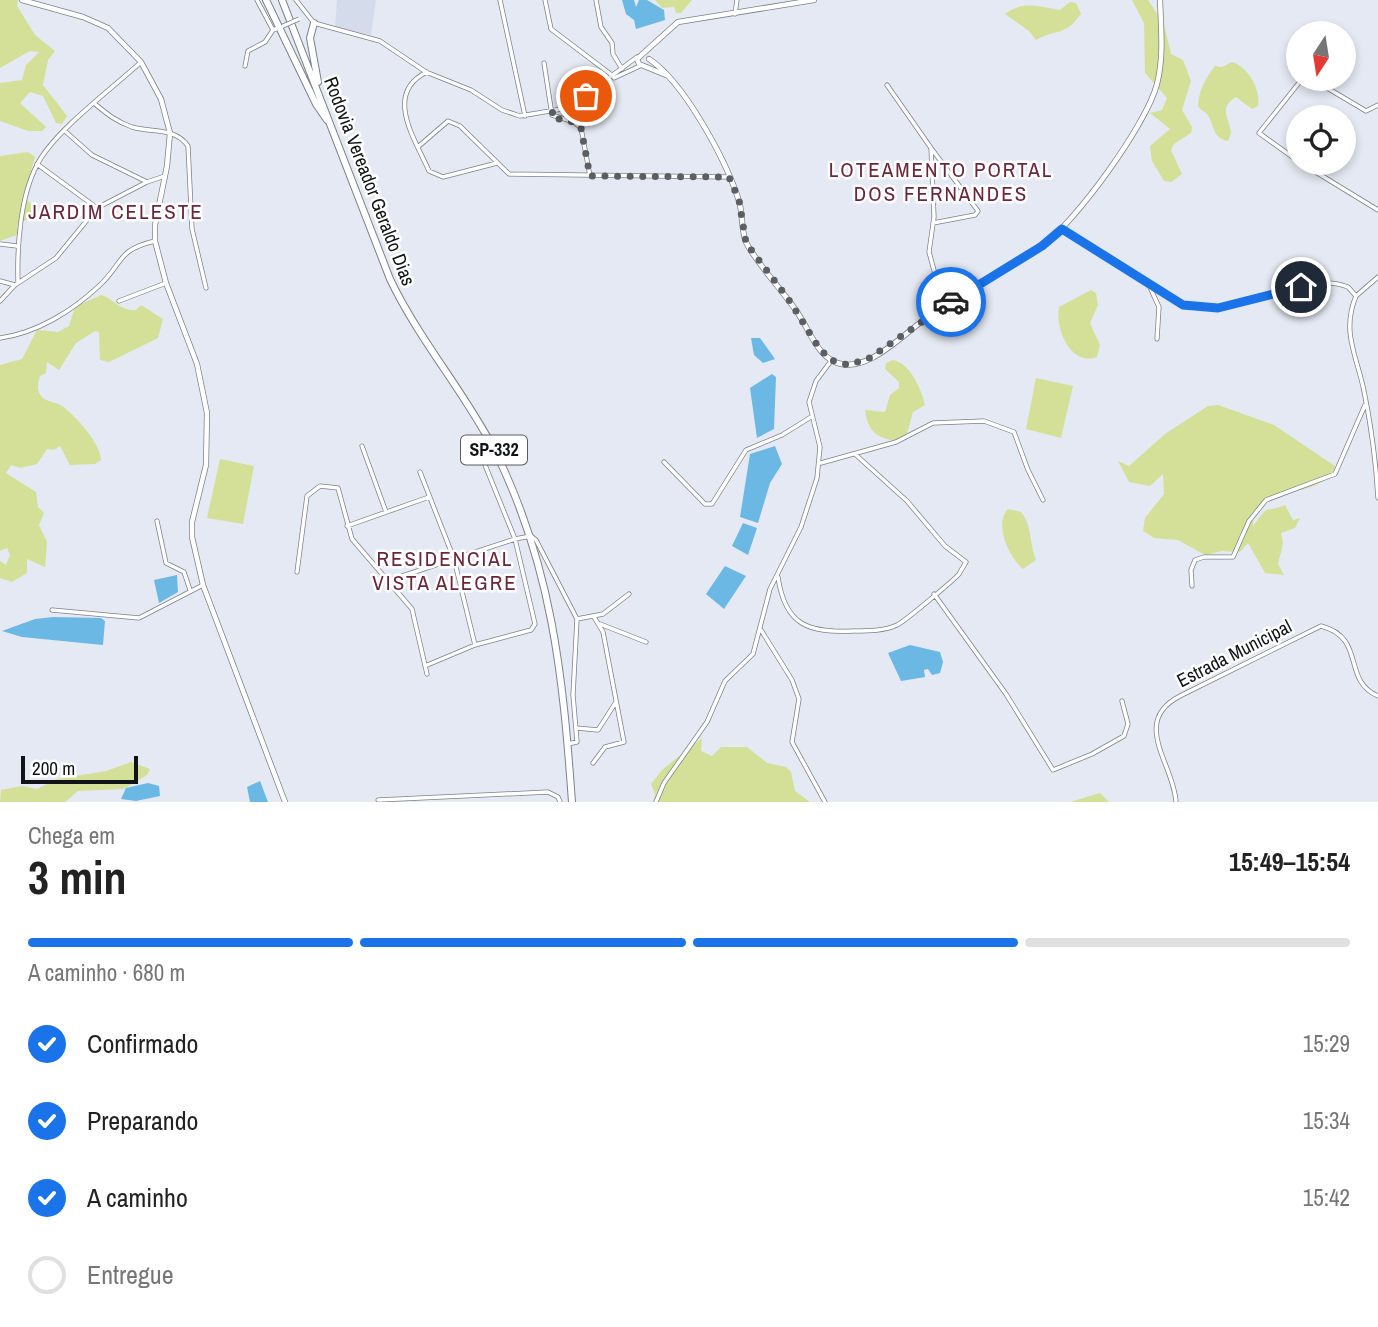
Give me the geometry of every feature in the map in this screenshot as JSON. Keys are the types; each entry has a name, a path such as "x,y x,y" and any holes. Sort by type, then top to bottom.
{"main road":[{"path":"266,0 316,104 332,128"},
{"name":"Rodovia Vereador Geraldo Dias","path":"282,0 381,258 403,307 468,403 495,451 531,536 555,626 572,800"},
{"path":"314,23 310,38 319,91"}],"street":[{"path":"22,0 96,21 116,35 141,62 158,90 170,132 155,225 155,241 166,283 197,364 206,413 205,465 192,530 203,585 285,802"},
{"path":"257,0 279,28"},
{"path":"296,0 305,15 314,23 380,41 427,72 471,90 502,110 525,116 568,108 614,77 643,65 649,58 653,43"},
{"path":"500,0 525,116"},
{"path":"545,0 551,29 614,77"},
{"path":"596,0 601,27 612,43 615,62 622,69"},
{"path":"735,14 737,0"},
{"path":"614,77 678,22 814,0"},
{"path":"639,55 649,58 662,68 698,120 739,200 746,243 789,300 819,348 831,360 848,365 868,359 944,307 1042,246 1062,229 1133,133 1156,87 1163,55 1160,0"},
{"path":"245,66 248,51 265,42 279,28 305,15"},
{"path":"639,55 638,62 670,78"},
{"path":"16,283 17,246 37,164 66,132 141,62"},
{"path":"544,63 551,113 554,118 574,122 581,128 590,176"},
{"path":"419,66 416,77 407,88 403,112 429,171 438,176 497,163"},
{"path":"416,77 427,72"},
{"path":"887,85 978,211 975,215 933,223"},
{"path":"1286,152 1259,133 1292,91"},
{"path":"1332,91 1366,111 1378,105"},
{"path":"95,104 123,123 170,132 188,146 192,229 206,288"},
{"path":"419,146 448,121 460,126 509,174 729,177"},
{"path":"66,132 92,155 147,182"},
{"path":"931,148 933,223 929,252 944,307"},
{"path":"37,164 97,208"},
{"path":"1321,175 1378,210"},
{"path":"0,301 16,283 56,258 97,208 147,182 165,176"},
{"path":"1062,229 1183,305 1202,309 1218,308 1250,297 1317,283 1339,284 1348,287 1356,296"},
{"path":"0,338 31,330 77,304 107,279 128,249 155,241"},
{"path":"0,244 17,246"},
{"path":"1378,276 1356,296 1350,315 1349,338 1366,403 1378,498"},
{"path":"0,281 16,283"},
{"path":"119,300 166,283"},
{"path":"1148,283 1159,307 1157,339"},
{"path":"656,802 664,783 707,722 725,681 753,654 770,589 801,527 821,463 820,447 809,402 813,387 831,360"},
{"path":"1192,586 1191,570 1195,560 1204,557 1233,557 1248,521 1266,500 1335,474 1366,403"},
{"path":"664,462 705,503 712,504 746,450 782,435 811,416"},
{"path":"821,463 906,439 933,423 984,421 1014,432 1028,470 1044,500"},
{"path":"362,446 386,512"},
{"path":"778,575 781,594 797,621 808,628 864,631 897,625 957,578 966,562 945,546 907,501 856,455"},
{"path":"425,666 475,645 530,630 535,624 515,539 483,460"},
{"path":"420,472 454,559 475,645"},
{"path":"297,572 310,491 320,486 338,488 346,526 363,553 390,580 415,618 427,674"},
{"path":"346,526 429,497"},
{"path":"157,521 166,563 184,572 190,590"},
{"path":"390,580 531,536 544,552 577,619 573,695 577,742 567,744"},
{"path":"52,610 139,618 203,585"},
{"path":"577,619 594,617 609,611 629,594"},
{"path":"934,594 1006,694 1053,770 1092,754 1124,736 1128,724 1122,701"},
{"path":"594,617 600,624 646,642"},
{"path":"593,763 605,747 623,744 600,624"},
{"name":"Estrada Municipal","path":"1176,802 1157,736 1157,718 1171,700 1321,626 1346,641 1352,648 1359,682 1378,696"},
{"path":"760,628 797,692 799,709 792,742 825,802"},
{"path":"576,728 598,730 616,702"},
{"path":"378,800 548,792 560,801 572,800"}],"shaded area":[{"path":"337,0 376,0 371,35 335,27"}],"green space":[{"path":"0,0 18,0 17,6 35,35 55,51 48,60 43,85 67,116 62,124 56,123 43,96 30,92 20,103 46,127 42,131 28,131 0,121 0,83 22,80 26,65 39,52 30,51 0,68"},
{"path":"655,0 692,0 681,13 676,13 674,7 662,8"},
{"path":"1132,0 1148,0 1164,24 1171,54 1183,60 1191,81 1182,110 1192,127 1191,133 1174,144 1171,150 1182,174 1171,182 1164,181 1152,161 1150,146 1170,129 1150,113 1162,110 1167,98 1145,73 1144,23"},
{"path":"1070,2 1076,3 1081,14 1075,21 1065,29 1036,40 1029,31 1005,14 1025,6 1060,10"},
{"path":"1232,62 1252,79 1258,106 1252,109 1236,97 1227,105 1226,113 1231,133 1228,141 1216,134 1210,118 1198,106 1208,75 1215,66 1222,67"},
{"path":"28,152 35,157 24,196 36,210 34,215 17,225 19,234 0,241 0,156"},
{"path":"1091,290 1096,293 1098,305 1090,323 1100,345 1097,357 1087,359 1072,351 1066,344 1058,316 1059,307"},
{"path":"101,295 125,309 136,310 141,305 163,319 158,338 109,362 100,360 99,332 95,331 76,343 59,370 47,362 46,373 40,376 40,395 62,406 74,416 97,446 101,460 95,464 70,465 60,446 54,450 47,449 37,464 20,468 11,465 6,473 36,492 38,507 44,513 39,525 47,542 45,567 27,559 27,573 12,582 0,578 0,561 6,565 10,555 7,548 0,551 0,365 22,359 37,330 58,332 69,326 75,307"},
{"path":"893,360 910,372 925,405 913,412 906,437 894,441 873,431 865,410 885,412 890,395 899,388 899,382 885,369 886,363"},
{"path":"1036,378 1073,386 1061,438 1026,429"},
{"path":"1218,405 1274,425 1335,466 1329,477 1318,484 1276,497 1263,503 1255,512 1253,526 1266,511 1285,505 1293,520 1300,518 1295,528 1281,533 1283,544 1278,564 1284,575 1265,573 1248,543 1240,552 1222,551 1205,555 1178,540 1154,538 1143,531 1145,518 1164,494 1163,474 1150,486 1129,482 1118,461 1129,466 1165,434 1208,406"},
{"path":"220,459 254,466 243,524 207,518"},
{"path":"1008,509 1021,512 1029,529 1036,560 1023,569 1005,541 1002,524"},
{"path":"702,738 701,751 712,756 721,747 747,747 767,763 786,767 791,772 795,791 810,802 653,802 655,794 651,784 662,770"},
{"path":"131,762 150,769 147,775 124,789 78,791 65,802 0,802 1,790 22,786 37,789 57,779 106,771"},
{"path":"1100,793 1109,802 1070,802"}],"water":[{"path":"622,0 634,0 636,7 639,0 647,0 664,10 665,20 636,29 634,20 626,14"},
{"path":"751,338 760,338 775,359 763,363 754,355"},
{"path":"772,374 776,377 774,429 757,438 750,388"},
{"path":"775,446 782,464 770,483 758,523 740,517 750,454"},
{"path":"743,523 757,528 748,555 732,546"},
{"path":"725,566 746,576 724,609 706,594"},
{"path":"177,575 178,592 159,603 154,580"},
{"path":"101,618 105,621 103,645 22,637 2,631 35,619"},
{"path":"910,645 940,652 943,662 940,673 932,675 928,669 924,670 925,677 901,681 888,653"},
{"path":"260,781 268,802 250,802 247,787"},
{"path":"148,783 159,786 160,796 136,801 121,799 126,788"}],"way so far":[{"path":"586,96 568,108 551,113 552,117 574,122 581,128 585,137 590,176 729,177 739,200 746,243 789,300 819,348 831,360 848,365 885,351 951,302"}],"district":[{"name":"LOTEAMENTO PORTAL DOS FERNANDES","path":"941,182"},
{"name":"JARDIM CELESTE","path":"116,212"},
{"name":"RESIDENCIAL VISTA ALEGRE","path":"445,571"}],"route":[{"path":"951,302 1042,246 1062,229 1100,254 1138,273 1148,283 1183,305 1202,309 1218,308 1250,297 1301,287"}]}
